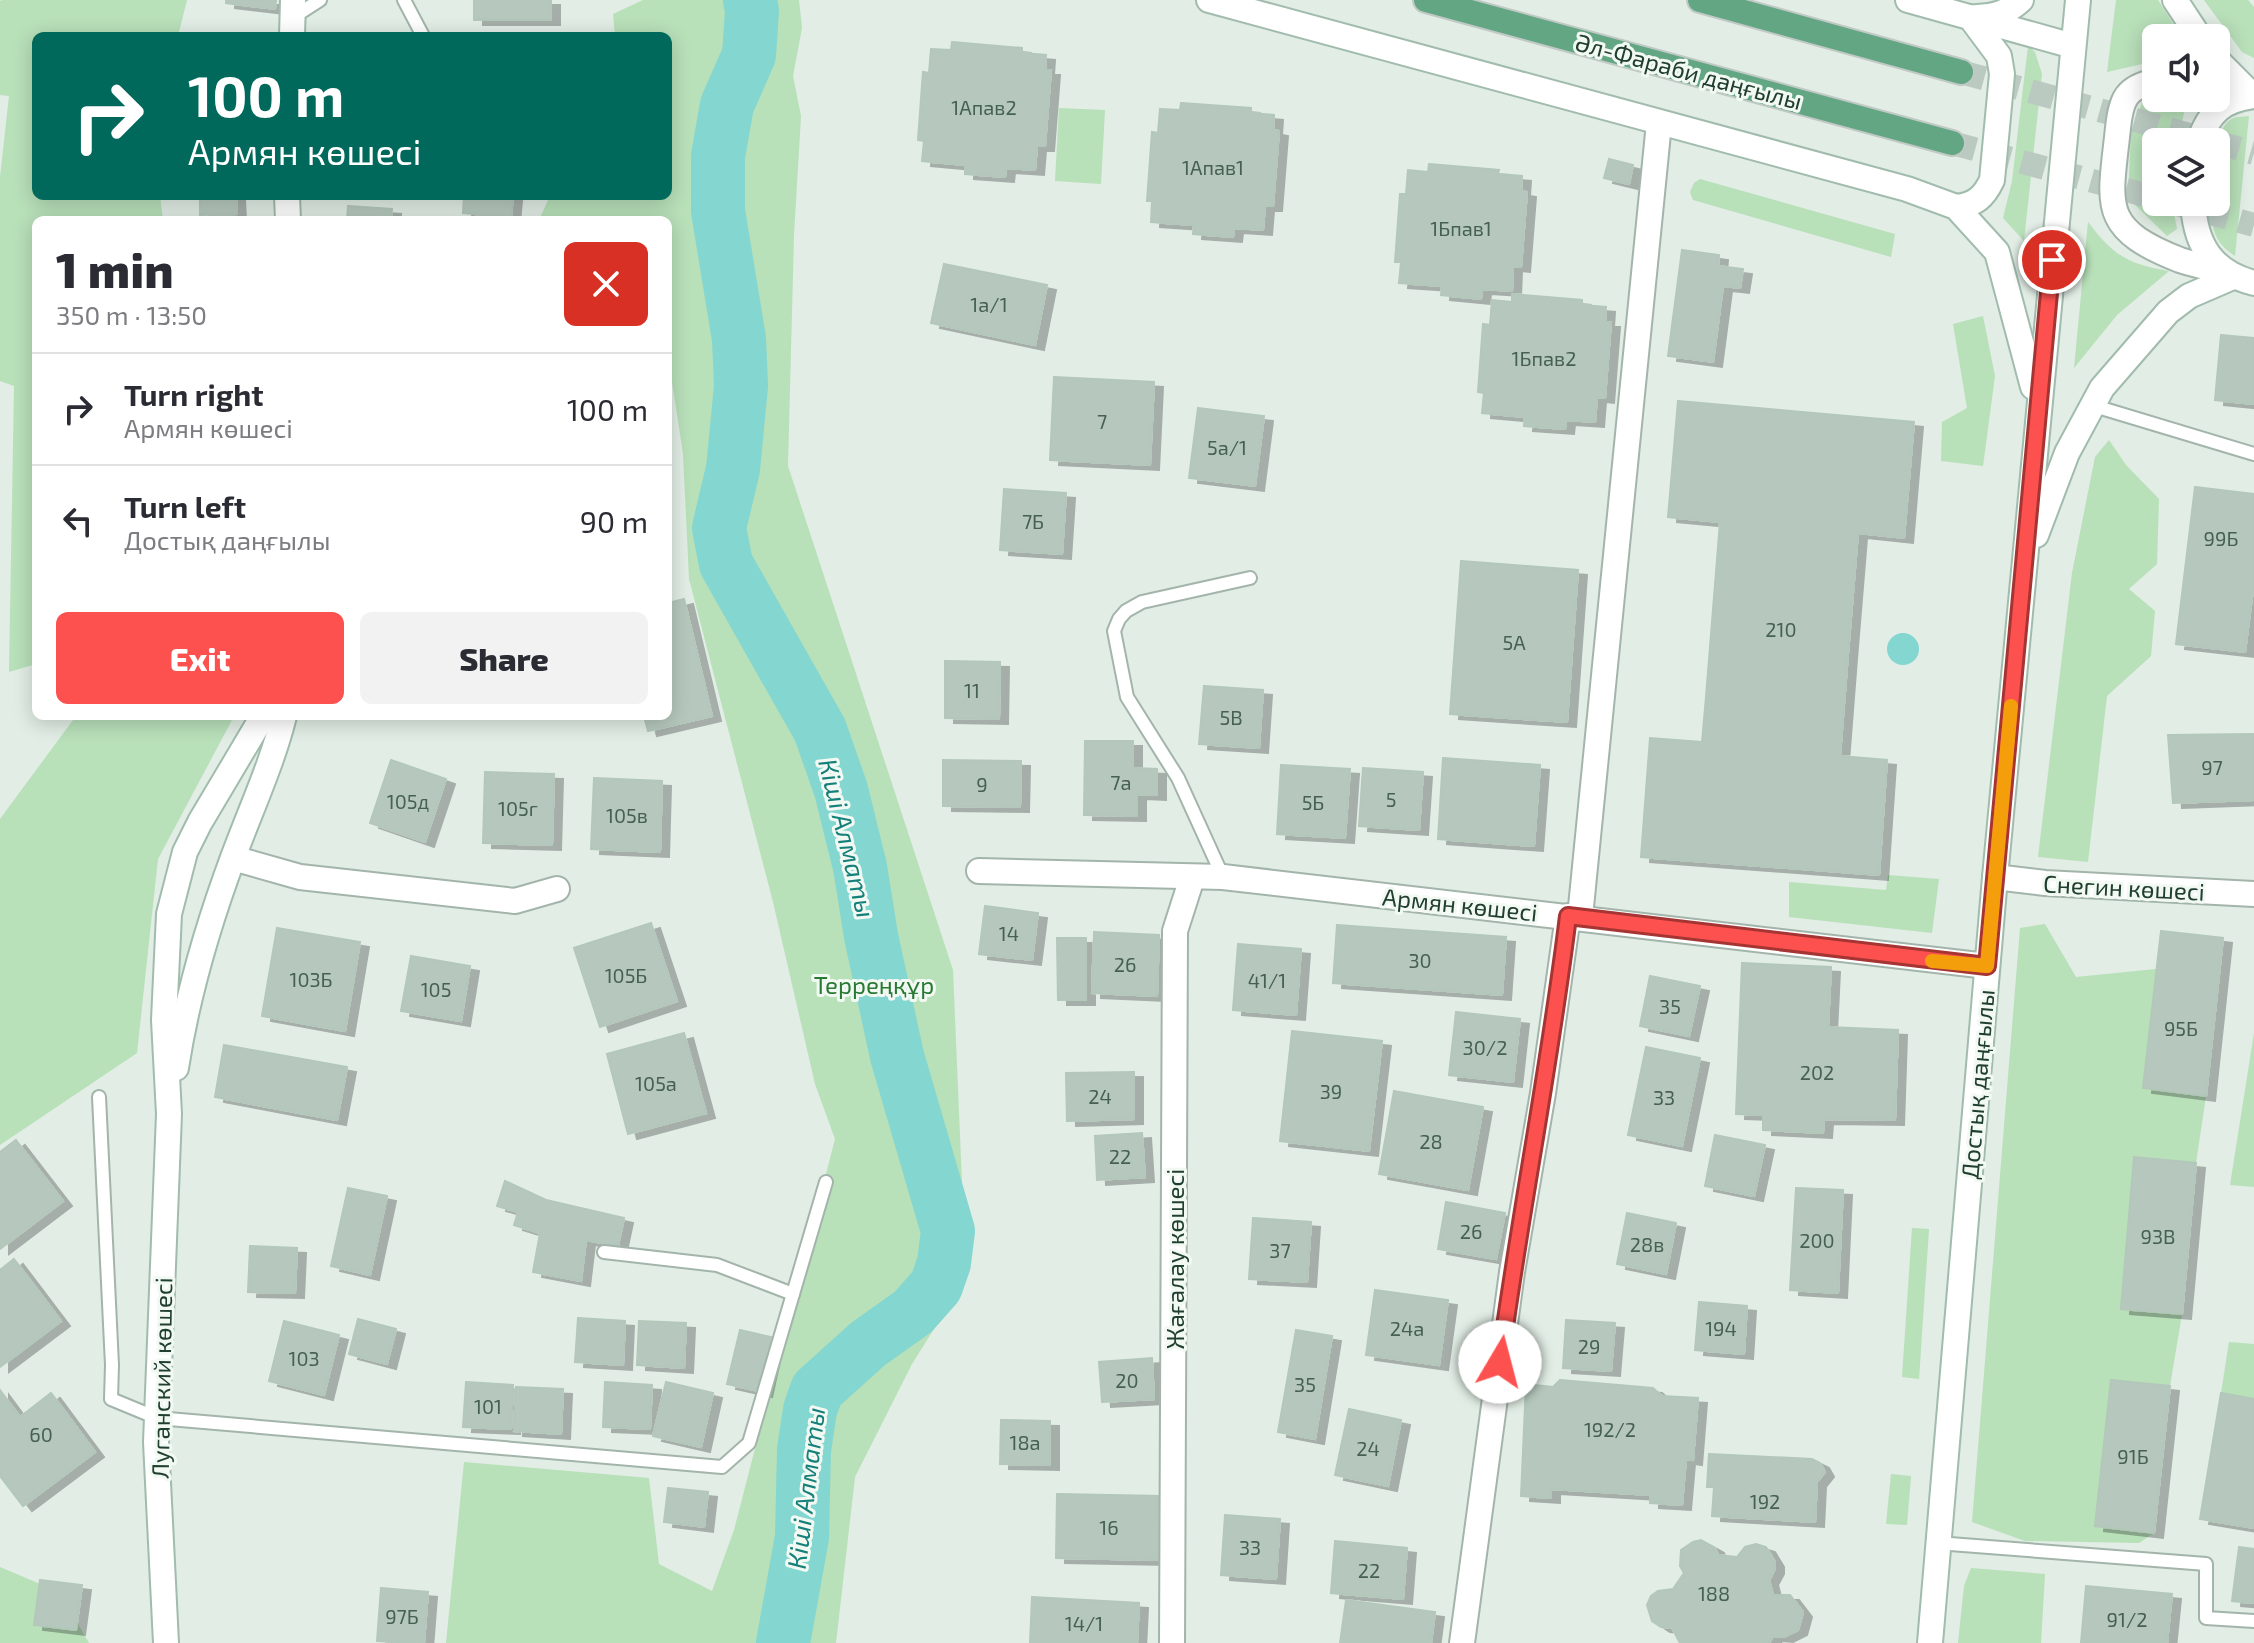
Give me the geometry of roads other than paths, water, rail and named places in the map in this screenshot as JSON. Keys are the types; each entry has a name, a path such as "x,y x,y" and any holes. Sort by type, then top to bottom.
{"main road":[{"name":"Әл-Фараби даңғылы","path":"1426,0 1952,143"},
{"path":"1700,0 1961,72"}],"street":[{"path":"1209,0 1907,189 1956,207 1997,252 2023,343 2038,413"},
{"path":"1908,0 2073,46"},
{"path":"1970,17 1996,16 2021,0"},
{"name":"Достық даңғылы","path":"1930,1643 1995,877 2078,0"},
{"path":"2175,0 2191,24"},
{"path":"1956,207 1971,205 1985,194 1992,180 2002,74 1999,56 1970,17"},
{"path":"2230,73 2253,96"},
{"path":"2142,84 2126,95 2120,111 2110,197 2113,213 2122,227 2144,244 2243,280"},
{"path":"2230,90 2253,96"},
{"path":"2205,128 2218,108 2227,102 2253,96"},
{"path":"1462,1643 1512,1272 1574,916 1659,123"},
{"path":"2194,216 2203,247 2243,280"},
{"path":"2022,583 2050,494 2091,405 2124,361 2168,312 2189,296 2243,280"},
{"name":"Луганский көшесі","path":"166,1643 157,1418 169,1114 164,1020 169,914 185,852 261,720"},
{"name":"Луганский көшесі","path":"169,1114 179,1045 200,964 233,858 278,741 283,720"},
{"path":"233,858 300,877 515,901 557,889"},
{"name":"Армян көшесі","path":"979,871 1223,877 1987,966"},
{"name":"Снегин көшесі","path":"1995,877 2045,883 2254,894"},
{"name":"Жағалау көшесі","path":"1172,1643 1175,931 1192,878"}],"lane":[{"path":"292,18 320,0"},
{"path":"404,0 421,32"},
{"path":"2091,405 2254,454"},
{"path":"1223,877 1178,778 1127,697 1114,631 1126,611 1142,602 1250,578"},
{"path":"99,1097 111,1399 157,1418 722,1467 749,1443 826,1182"},
{"path":"604,1252 717,1265 793,1294"},
{"path":"1937,1543 2206,1564 2206,1618 2254,1621"}],"water":[{"path":"1903,633 1914,638 1919,649 1914,660 1903,665 1892,660 1887,649 1892,638"}],"waterway":[{"name":"Кіші Алматы","path":"750,0 749,55 727,105 718,156 718,211 739,339 741,386 733,469 719,528 726,564 820,730 841,790 860,867 871,936 897,1056 948,1231 944,1263 936,1286 913,1312 868,1344 817,1390 810,1410 804,1450 802,1537 783,1643"}],"tunnel":[{"path":"1961,72 2164,128"},
{"path":"1952,143 2142,194"},
{"path":"2230,146 2254,153"},
{"path":"2221,216 2254,225"}],"park label":[{"name":"Терреңқұр","path":"874,984"}]}
